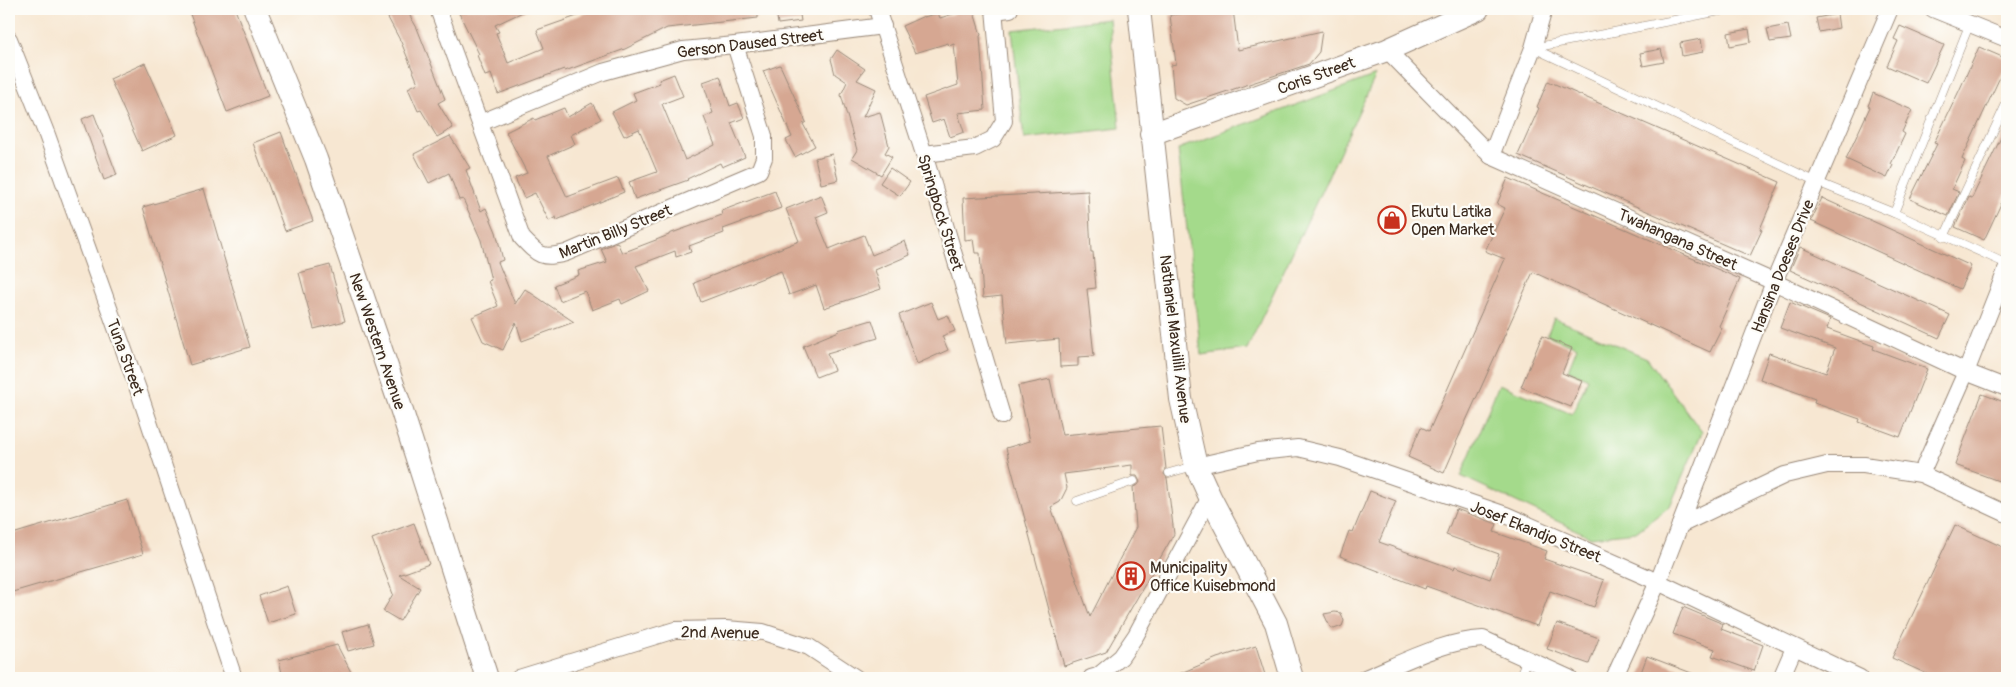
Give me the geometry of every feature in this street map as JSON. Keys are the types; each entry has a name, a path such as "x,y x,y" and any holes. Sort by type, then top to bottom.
{"street":[{"name":"New Western Avenue","path":"255,9 316,159 399,402 488,678"},
{"name":"Martin Billy Street","path":"438,9 522,238 533,250 549,257 566,253 759,171 764,158 764,136 735,45"},
{"name":"Springbock Street","path":"877,9 924,154 1002,416"},
{"path":"924,154 975,148 993,139 1004,121 1000,9"},
{"name":"Nathaniel Maxuilili Avenue","path":"1139,9 1181,399 1196,466 1210,497 1276,623 1292,678"},
{"name":"Coris Street","path":"1151,134 1387,50 1478,9"},
{"path":"1387,50 1491,156 1533,48 1544,9"},
{"name":"Hansina Doeses Drive","path":"1614,678 1658,582 1774,282 1890,9"},
{"path":"1933,9 2007,39"},
{"name":"Gerson Daused Street","path":"480,123 603,72 683,50 882,26"},
{"name":"Tuna Street","path":"9,39 50,144 139,392 234,678"},
{"name":"Twahangana Street","path":"1491,156 1774,282 1966,372 2007,388"},
{"path":"1922,474 1966,372 2007,266"},
{"name":"Josef Ekandjo Street","path":"1196,466 1258,452 1298,448 1340,458 1506,515 1658,582 1860,678"},
{"path":"1680,525 1785,475 1827,465 1864,465 1922,474 2007,514"},
{"path":"1096,678 1121,657 1136,635 1210,497"},
{"name":"2nd Avenue","path":"519,678 675,630 726,629 763,632 809,647 856,678"},
{"path":"1364,678 1443,647 1470,640 1484,639 1569,678"},
{"path":"1780,678 1794,648"}],"lane":[{"path":"1533,48 1730,9"},
{"path":"1894,213 1970,23"},
{"path":"1533,48 1817,182 1894,213 2007,266"},
{"path":"1944,237 2007,102"},
{"path":"1170,472 1196,466"},
{"path":"1077,501 1134,482"},
{"path":"1520,678 1527,659"}],"green space":[{"path":"1109,19 1120,128 1024,139 1012,30"},
{"path":"1376,75 1247,349 1201,355 1178,149"},
{"path":"1554,318 1647,358 1702,432 1670,506 1636,532 1591,537 1461,476 1499,384 1572,414 1588,379 1568,370 1577,347 1547,335"}],"building":[{"path":"188,9 235,9 268,96 227,112"},
{"path":"396,9 406,9 417,28 445,99 438,103 453,128 437,137 421,110 418,111 408,88 418,83 401,42 386,14"},
{"path":"457,9 529,9 495,25 499,32 496,33 508,63 544,48 537,30 597,9 758,9 758,18 667,28 625,49 565,71 564,69 498,94 491,74 485,76 477,55 479,54"},
{"path":"776,9 799,9 801,21 778,24"},
{"path":"973,9 981,35 985,110 958,113 964,132 950,137 944,119 932,123 924,97 958,85 954,44 949,46 948,43 915,53 902,26 924,16 938,13 940,18"},
{"path":"1233,9 1238,50 1322,31 1319,52 1309,64 1186,105 1174,98 1171,65 1176,64 1170,15"},
{"path":"1837,14 1839,28 1819,32 1816,18"},
{"path":"1788,25 1791,39 1770,42 1767,29"},
{"path":"1900,26 1944,45 1926,83 1887,66 1898,41 1894,39"},
{"path":"1749,29 1751,42 1730,46 1728,33"},
{"path":"1701,39 1703,52 1682,56 1680,43"},
{"path":"1979,47 2007,59 2007,62 1962,159 1965,161 1952,189 1959,192 1948,216 1910,199 1937,144 1934,143"},
{"path":"1661,49 1664,62 1643,66 1640,53"},
{"path":"837,50 865,69 857,80 876,89 863,117 880,112 889,146 885,153 892,157 881,175 852,158 857,150 841,95 847,82 835,74 831,59"},
{"path":"145,63 177,135 142,151 110,79"},
{"path":"780,65 806,122 803,124 815,146 795,157 786,140 792,137 763,71"},
{"path":"674,74 683,96 662,104 685,160 715,145 704,117 713,113 703,82 720,76 730,106 738,103 744,118 731,123 745,157 722,167 720,163 688,180 635,199 629,182 657,172 639,129 624,136 612,112 636,100 633,93 660,83 659,80"},
{"path":"1548,81 1780,182 1750,256 1518,155 1539,108 1537,107"},
{"path":"1873,93 1912,110 1902,132 1905,134 1891,164 1893,165 1887,178 1846,159 1870,107 1868,106"},
{"path":"592,103 601,119 571,135 575,144 548,156 567,197 618,178 624,192 557,220 556,217 549,221 535,193 524,198 515,178 527,173 506,132 534,118 535,120 564,108 568,117"},
{"path":"94,114 117,175 104,180 82,119"},
{"path":"2007,125 2007,191 1984,240 1955,227 1969,197 1972,198"},
{"path":"281,132 313,221 285,231 253,143"},
{"path":"450,136 470,168 466,170 481,211 486,208 496,232 503,260 498,262 515,304 525,289 574,322 522,341 516,322 503,350 483,341 472,317 498,306 488,281 491,280 481,240 463,199 459,200 449,173 429,183 414,154"},
{"path":"832,154 838,180 821,184 815,158"},
{"path":"890,168 910,182 900,196 880,183"},
{"path":"1508,178 1740,279 1719,326 1722,328 1710,352 1533,272 1444,473 1408,457 1421,427 1429,431 1505,259 1485,251 1505,208 1497,204"},
{"path":"204,189 250,347 190,365 143,207"},
{"path":"775,191 781,208 723,229 724,233 689,246 691,252 676,257 675,251 636,266 649,291 622,304 620,299 592,310 585,291 560,301 554,285 579,275 578,271 607,262 601,249 617,242 622,253 722,215 721,211"},
{"path":"1088,191 1091,252 1093,252 1096,288 1087,289 1094,356 1078,357 1078,366 1060,367 1059,339 1007,344 1002,296 983,298 980,253 975,253 973,239 965,240 963,198"},
{"path":"821,195 828,212 816,217 829,249 864,235 872,255 905,241 910,255 875,270 881,289 824,308 816,285 789,295 781,271 701,302 694,283 799,241 786,209"},
{"path":"1822,198 1971,266 1960,289 1811,221"},
{"path":"1800,247 1950,315 1939,338 1790,270"},
{"path":"330,265 345,321 314,329 299,273"},
{"path":"931,302 938,319 948,315 955,331 942,336 948,350 917,364 899,315"},
{"path":"1790,302 1830,319 1827,329 1874,346 1873,349 1927,369 1900,437 1859,422 1860,419 1814,403 1815,399 1760,379 1769,353 1826,373 1835,348 1780,328"},
{"path":"872,320 878,338 827,353 834,370 816,377 803,346 838,330"},
{"path":"1542,336 1572,348 1562,373 1582,381 1571,407 1521,387"},
{"name":"Municipality Office Kuisebmond","path":"1050,379 1062,435 1161,426 1166,469 1164,474 1167,478 1174,534 1106,652 1064,666 1006,448 1030,441 1018,386","holes":["1132,465 1132,476 1137,476 1140,482 1133,487 1136,527 1090,617 1051,507 1060,502 1067,488 1064,474"]},
{"path":"1982,394 2007,403 2007,484 1955,465"},
{"path":"1370,491 1396,501 1379,542 1454,569 1455,566 1490,579 1499,554 1446,535 1456,509 1497,524 1494,532 1547,551 1544,559 1604,580 1594,607 1550,591 1537,626 1426,586 1425,589 1340,556 1349,531 1353,532"},
{"path":"127,500 143,554 9,593 9,535"},
{"path":"414,523 429,564 399,575 420,588 400,621 383,611 393,594 372,539"},
{"path":"1955,525 2007,549 2007,678 1936,678 1892,658"},
{"path":"287,586 296,614 268,623 259,596"},
{"path":"1683,607 1723,624 1721,629 1763,645 1754,671 1712,656 1715,649 1673,634"},
{"path":"1341,613 1344,621 1342,626 1334,629 1330,627 1324,614"},
{"path":"1557,623 1599,638 1589,664 1547,649"},
{"path":"368,624 374,644 348,651 342,632"},
{"path":"337,645 354,678 283,678 279,660"},
{"path":"1256,646 1266,678 1169,678 1217,658"},
{"path":"1647,656 1702,677 1702,678 1639,678"}],"place":[{"name":"Ekutu Latika Open Market","path":"1392,220"},
{"name":"Municipality Office Kuisebmond","path":"1131,576"}]}
